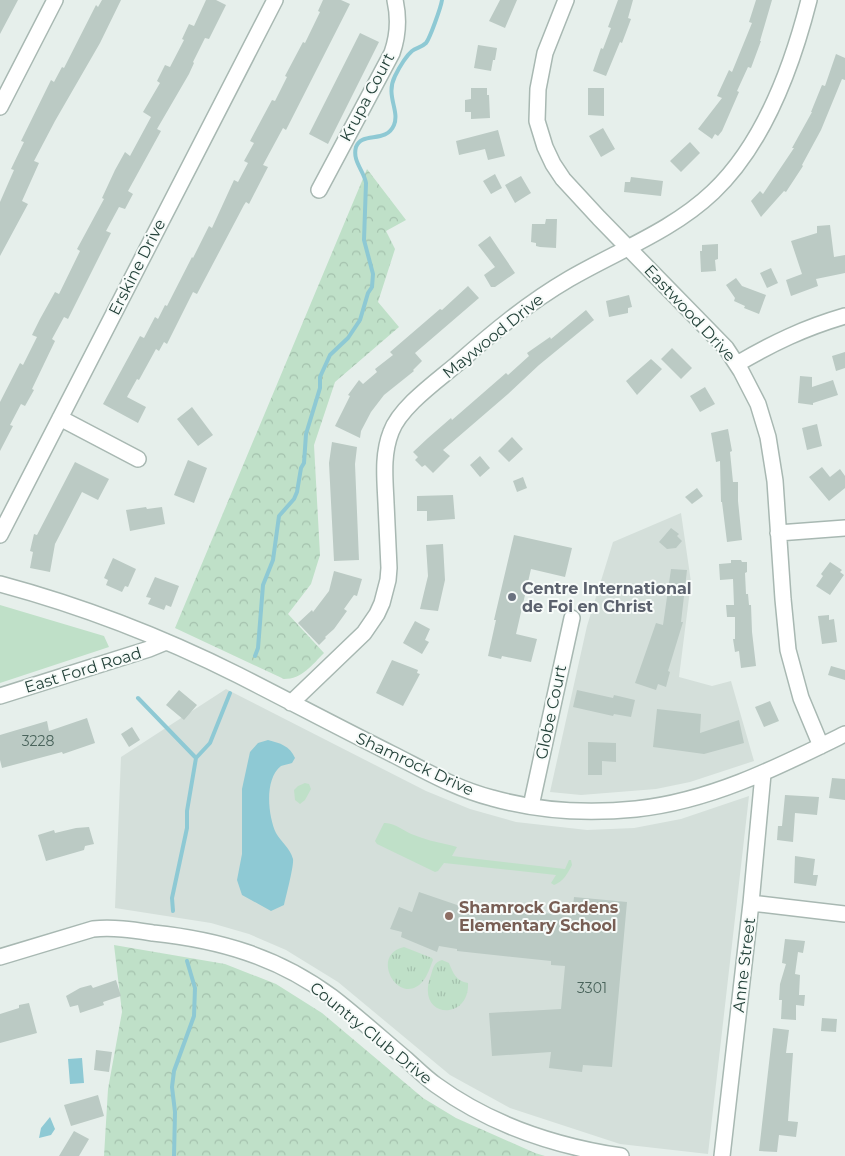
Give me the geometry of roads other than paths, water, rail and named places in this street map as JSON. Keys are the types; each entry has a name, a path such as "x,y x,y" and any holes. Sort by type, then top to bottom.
{"street":[{"path":"0,107 55,0"},
{"name":"Erskine Drive","path":"0,535 274,0"},
{"name":"Krupa Court","path":"319,190 392,53 396,42 398,26 395,0"},
{"name":"Eastwood Drive","path":"566,0 541,65 537,110 542,140 553,164 563,179 713,334 737,364 758,404 768,437 775,481 788,650 801,698 821,746"},
{"name":"Maywood Drive","path":"291,704 364,633 382,603 389,568 384,459 391,431 400,416 476,347 526,306 567,280 647,239 704,200 727,177 765,120 788,71 809,0"},
{"path":"737,364 785,338 845,316"},
{"path":"60,418 138,459"},
{"path":"778,533 845,528"},
{"name":"Shamrock Drive","path":"0,584 59,600 166,642 203,658 450,783 493,799 531,806 580,812 639,809 694,798 764,774 845,734"},
{"name":"Globe Court","path":"531,806 572,618"},
{"name":"East Ford Road","path":"0,696 166,642"},
{"name":"Anne Street","path":"722,1156 764,774"},
{"path":"751,903 845,914"},
{"name":"Country Club Drive","path":"0,957 93,929 105,928 173,935 246,951 284,967 316,986 364,1023 435,1085 494,1120 530,1135 567,1146 621,1156"}],"water":[{"path":"268,740 287,748 295,758 292,763 281,766 276,772 270,788 269,798 273,826 293,859 284,905 271,911 242,895 237,880 242,854 242,789 250,752 258,743"},
{"path":"82,1058 84,1083 70,1084 68,1059"},
{"path":"50,1117 55,1129 51,1135 39,1138 41,1128"}],"waterway":[{"path":"255,656 258,648 263,585 273,560 279,516 294,499 297,492 301,468 304,463 306,434 320,388 320,377 330,355 348,338 360,320 368,293 372,287 373,274 364,240 366,183 357,161 356,147 363,139 386,134 394,125 395,114 391,90 392,83 409,53 426,43 442,0"},
{"path":"173,911 172,898 187,828 187,811 196,758 210,743 230,693"},
{"path":"138,698 196,758"},
{"path":"174,1156 175,1112 172,1087 174,1071 194,1016 195,988 187,961"}],"place":[{"name":"Centre International de Foi en Christ","path":"512,597"},
{"name":"Shamrock Gardens Elementary School","path":"449,916"}]}
